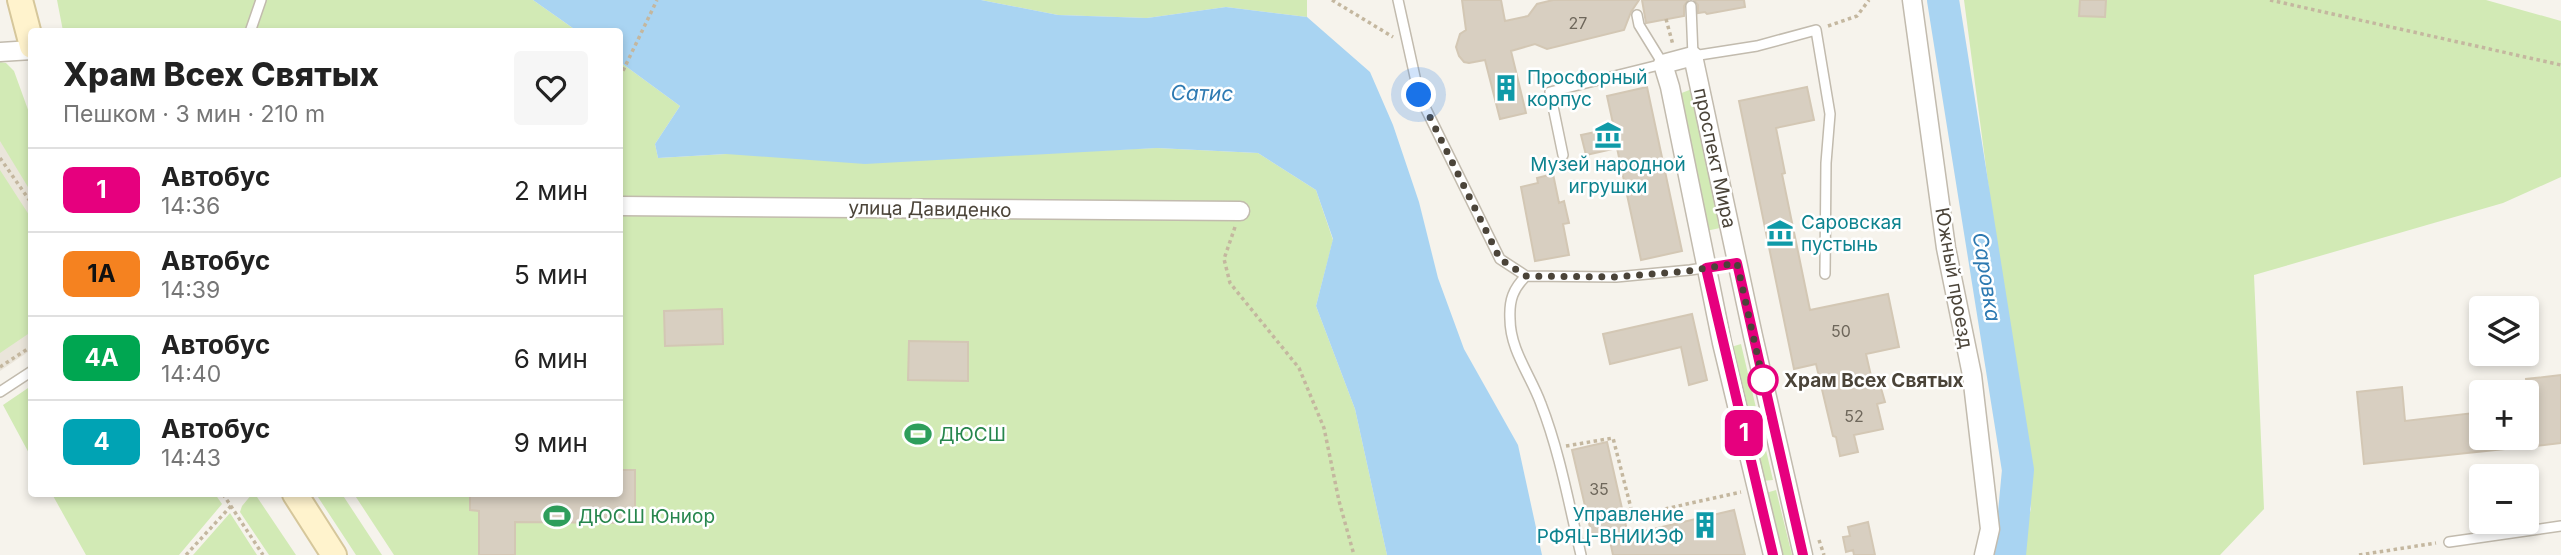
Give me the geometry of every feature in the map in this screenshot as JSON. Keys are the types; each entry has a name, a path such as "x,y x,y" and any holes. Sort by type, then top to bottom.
{"street":[{"path":"20,0 28,32"},
{"name":"Южный проезд","path":"1912,0 1946,248 1972,375 1990,529 1984,555"},
{"path":"0,52 28,48"},
{"path":"1662,64 1693,56"},
{"name":"проспект Мира","path":"1693,56 1803,555"},
{"name":"проспект Мира","path":"1662,64 1670,87 1706,268 1773,555"},
{"name":"улица Давиденко","path":"623,206 1240,211"},
{"path":"297,497 334,555"}],"lane":[{"path":"251,28 261,0"},
{"path":"1398,0 1419,95 1500,259 1526,276 1616,277 1737,263"},
{"name":"проспект Мира","path":"1691,6 1693,56"},
{"name":"проспект Мира","path":"1637,15 1639,25 1662,64"},
{"path":"1693,56 1757,46 1816,30 1830,114 1826,163 1825,274"},
{"path":"1563,155 1550,92 1662,64"},
{"path":"1526,276 1513,289 1510,320 1518,356 1541,403 1556,448 1581,555"},
{"path":"0,392 28,374"},
{"path":"2449,542 2561,526"}],"path":[{"path":"623,72 657,0"},
{"path":"1332,0 1407,45"},
{"path":"1816,30 1857,16 1869,0"},
{"path":"2270,0 2561,65"},
{"path":"0,158 28,198"},
{"path":"1240,211 1224,259 1230,284 1299,368 1324,428 1339,501 1354,555"},
{"path":"0,367 28,349"},
{"path":"1556,448 1613,438 1633,516 1741,492"},
{"path":"225,497 263,555"},
{"path":"186,555 231,506"},
{"path":"2359,555 2449,542"}],"shaded area":[{"path":"0,101 28,146 28,352 0,371"}],"green space":[{"path":"57,0 533,0 573,28 62,28"},
{"path":"981,0 1307,0 1307,17 1226,7 1147,18 1058,15"},
{"path":"1964,0 2486,0 2561,21 2561,177 2503,203 2254,275 2264,509 2220,555 2017,555 2031,509"},
{"path":"0,62 6,63 14,71 28,110 28,187 0,141"},
{"path":"623,64 680,106 655,144 658,158 726,154 1064,152 1157,148 1258,153 1316,190 1333,240 1316,306 1355,409 1387,555 394,555 356,497 623,497"},
{"path":"1692,89 1720,228 1706,231 1679,94"},
{"path":"0,170 28,213 28,334 0,353"},
{"path":"1741,344 1773,480 1762,481 1731,347"},
{"path":"28,388 28,451 3,405"},
{"path":"1776,490 1792,555 1781,555 1766,493"},
{"path":"54,497 217,497 222,504 179,555 86,555"},
{"path":"250,497 257,497 296,555 269,555 240,512"},
{"path":"318,497 344,497 382,555 356,555"},
{"path":"230,513 257,555 193,555"}],"water":[{"name":"Сатис","path":"533,0 981,0 1058,15 1147,18 1226,7 1307,17 1370,72 1393,125 1419,202 1438,278 1464,349 1518,445 1542,555 1387,555 1355,409 1316,306 1333,239 1316,190 1258,153 1157,148 865,164 726,154 658,158 655,144 680,106 623,64 623,28 573,28"}],"building":[{"path":"1462,0 1501,0 1505,21 1528,16 1537,4 1553,0 1639,0 1624,30 1547,49 1535,44 1511,51 1526,113 1500,119 1485,60 1464,62 1456,47 1460,34 1466,30"},
{"path":"1642,0 1688,0 1684,6 1684,16 1646,23"},
{"path":"1694,0 1744,0 1745,7 1707,14 1698,13 1698,5"},
{"path":"2080,0 2106,0 2105,17 2079,16"},
{"path":"1647,87 1682,251 1641,260 1617,148 1586,155 1581,135 1614,128 1607,96"},
{"path":"1807,87 1814,120 1776,128 1785,173 1782,174 1810,310 1888,294 1899,347 1866,354 1874,389 1881,388 1885,402 1877,404 1883,429 1854,435 1858,452 1840,456 1816,364 1794,369 1739,101"},
{"path":"1553,174 1559,203 1564,201 1569,223 1563,224 1569,255 1535,261 1521,187 1538,183 1537,178"},
{"path":"722,309 723,344 665,346 664,311"},
{"path":"1692,314 1707,380 1689,385 1681,347 1610,364 1603,334"},
{"path":"909,341 968,342 968,381 908,380"},
{"path":"2561,375 2561,443 2539,446 2539,380 2526,379"},
{"path":"2402,387 2405,421 2469,414 2469,450 2495,450 2364,464 2357,392"},
{"path":"1607,442 1628,535 1734,510 1745,555 1613,555 1608,532 1592,536 1572,450"},
{"name":"ДЮСШ Юниор","path":"623,470 635,470 635,523 515,522 515,555 479,555 479,511 470,510 470,497 623,497"},
{"path":"1868,522 1875,555 1854,555 1853,550 1846,552 1843,537 1850,536 1848,527"}],"waterway":[{"name":"Саровка","path":"1943,0 2018,470 2010,555"}],"bus line":[{"name":"1","path":"1773,555 1706,268 1737,263 1803,555"}],"place":[{"name":"Просфорный корпус","path":"1506,88"},
{"name":"Музей народной игрушки","path":"1608,135"},
{"name":"Саровская пустынь","path":"1780,233"},
{"name":"Храм Всех Святых","path":"1763,380"},
{"name":"ДЮСШ","path":"918,434"},
{"name":"ДЮСШ Юниор","path":"557,516"},
{"name":"Управление РФЯЦ-ВНИИЭФ","path":"1705,525"}],"route":[{"path":"1419,95 1500,259 1526,276 1616,277 1689,271 1737,263 1764,385 1763,380"}]}
